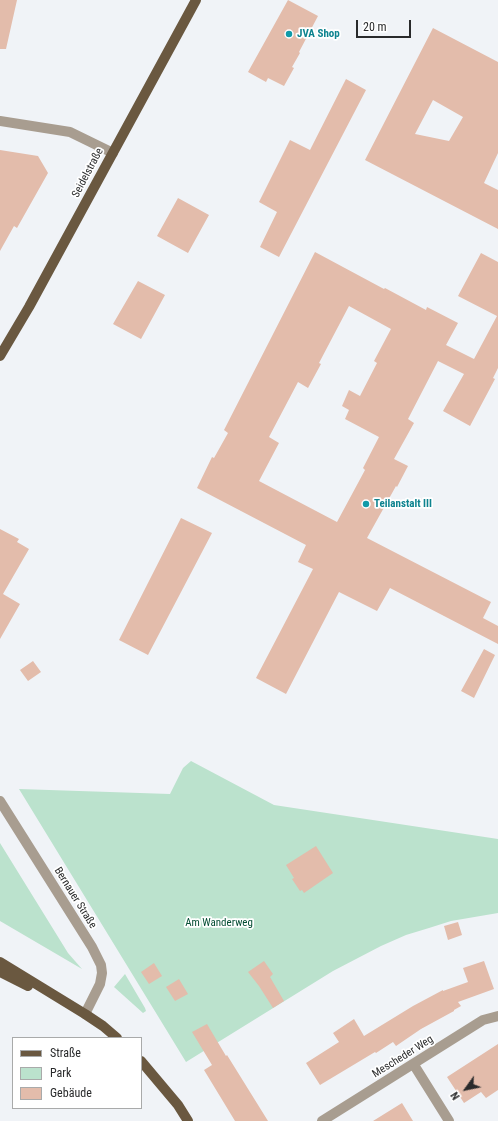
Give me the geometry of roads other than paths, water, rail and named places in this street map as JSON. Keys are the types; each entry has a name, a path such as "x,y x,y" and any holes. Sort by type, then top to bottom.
{"main road":[{"name":"Seidelstraße","path":"0,356 29,307 196,0"},
{"path":"0,962 76,1008 103,1026 116,1037"},
{"path":"0,972 76,1008"},
{"path":"142,1062 178,1105 188,1121"}],"street":[{"path":"0,121 70,132 113,152"},
{"name":"Bernauer Straße","path":"0,800 92,947 101,965 102,973 100,984 85,1014"},
{"name":"Mescheder Weg","path":"322,1121 414,1065 483,1020 498,1016"},
{"path":"414,1065 449,1121"}],"place":[{"name":"JVA Shop","path":"289,34"},
{"name":"Teilanstalt III","path":"366,504"}],"park label":[{"name":"Am Wanderweg","path":"219,923"}]}
